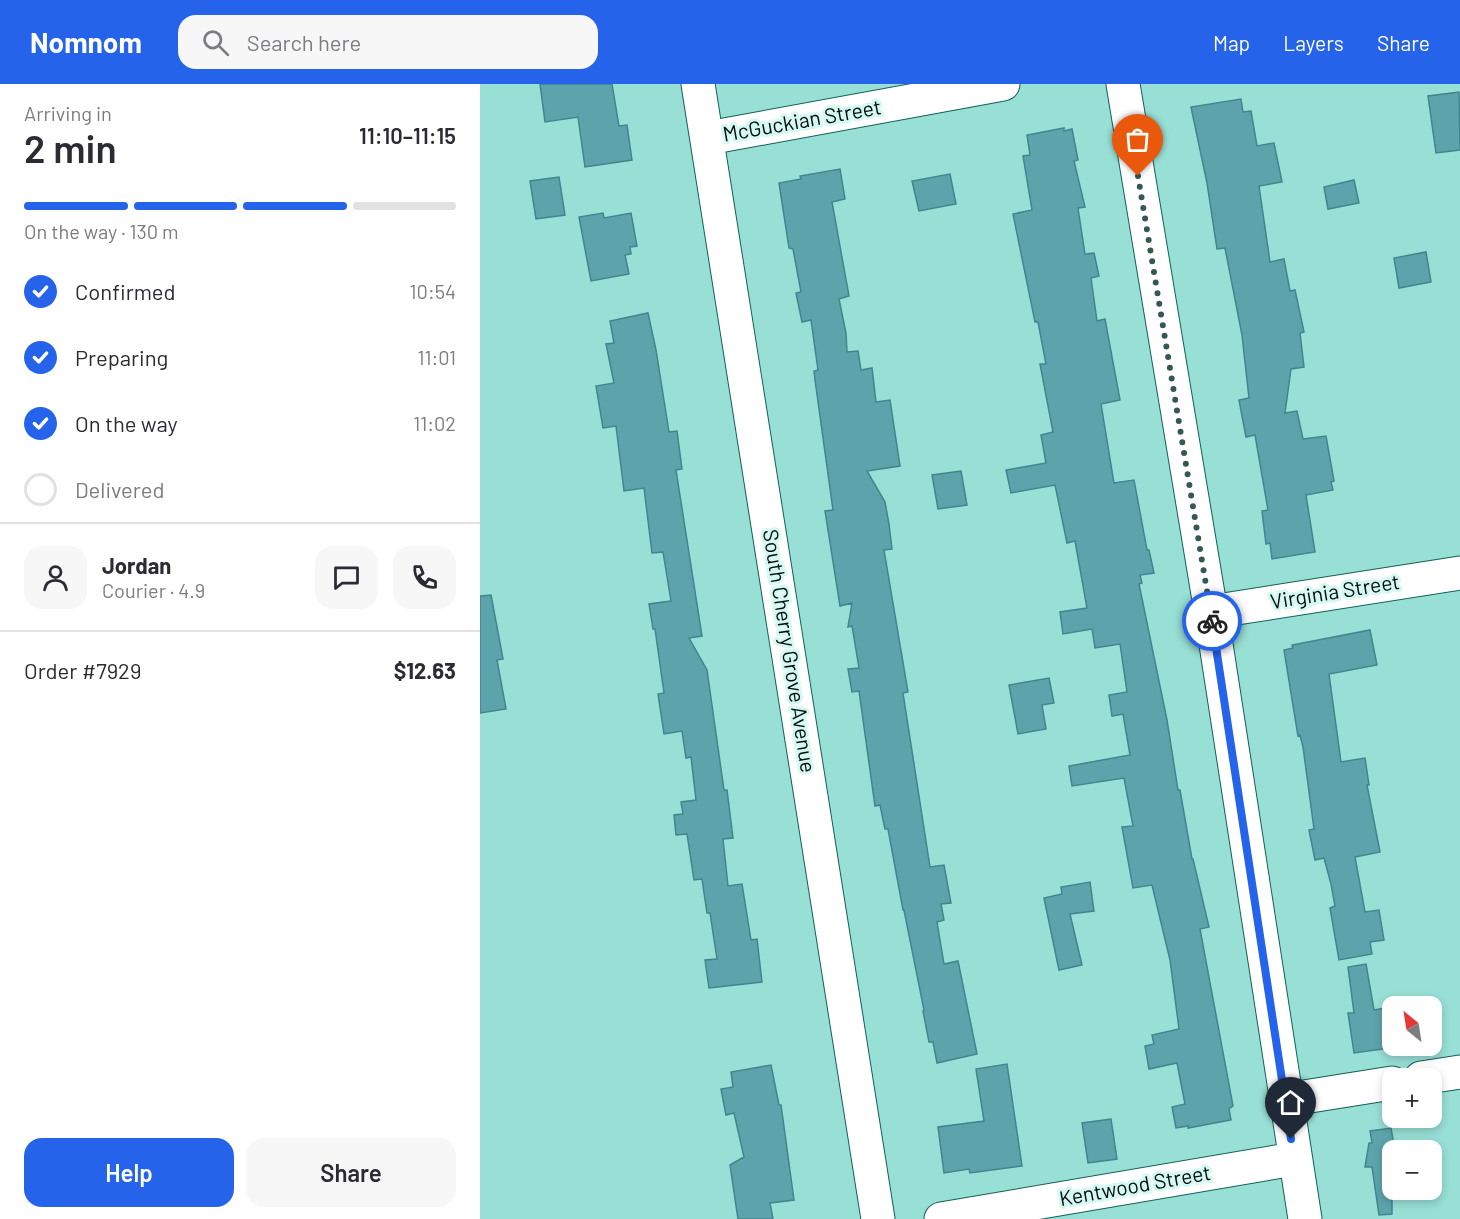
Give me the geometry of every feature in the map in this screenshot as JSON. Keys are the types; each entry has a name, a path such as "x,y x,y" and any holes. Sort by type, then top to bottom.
{"street":[{"name":"South Cherry Grove Avenue","path":"698,84 878,1219"},
{"name":"McGuckian Street","path":"708,138 1003,84"},
{"path":"1123,84 1211,612 1305,1219"},
{"name":"Virginia Street","path":"1211,612 1460,573"},
{"path":"1442,1075 1460,1072"},
{"path":"1285,1100 1382,1085"},
{"name":"Kentwood Street","path":"941,1219 1294,1159"}],"building":[{"path":"540,84 612,84 619,126 627,125 632,160 585,167 578,117 545,122"},
{"path":"1459,92 1460,150 1436,153 1428,96"},
{"path":"1241,99 1243,112 1251,111 1257,146 1274,143 1282,182 1259,186 1270,262 1284,259 1290,291 1295,290 1304,332 1300,333 1304,367 1291,369 1285,413 1297,411 1303,439 1326,436 1334,481 1331,482 1333,490 1306,495 1315,552 1272,559 1270,543 1266,544 1262,511 1268,510 1255,435 1246,437 1239,400 1249,398 1242,335 1225,248 1217,249 1207,183 1191,107"},
{"path":"1064,128 1064,131 1072,129 1078,160 1074,161 1085,207 1078,208 1085,254 1094,253 1099,276 1091,278 1097,321 1105,319 1120,400 1101,404 1114,483 1134,480 1147,550 1149,550 1154,573 1140,575 1142,583 1139,584 1192,859 1209,927 1200,929 1233,1106 1229,1109 1231,1120 1188,1128 1188,1126 1176,1128 1172,1107 1185,1104 1177,1063 1149,1069 1145,1046 1154,1044 1152,1035 1179,1029 1170,960 1152,885 1133,888 1122,827 1133,826 1124,778 1072,786 1069,766 1130,755 1123,714 1112,716 1109,695 1127,692 1120,644 1095,648 1092,629 1063,634 1060,612 1087,608 1075,541 1067,543 1055,485 1011,493 1006,470 1046,463 1041,435 1053,432 1040,364 1046,364 1013,214 1032,210 1023,156 1030,155 1027,135"},
{"path":"840,169 845,199 832,202 849,296 839,299 846,333 847,352 858,351 861,370 872,368 876,402 890,400 900,466 867,471 885,502 889,524 892,549 884,550 908,692 903,693 930,867 944,865 951,903 941,904 944,920 937,922 944,964 958,961 977,1054 937,1063 933,1042 929,1042 888,829 885,829 880,805 875,806 859,691 852,692 848,669 859,668 852,626 848,627 852,603 840,606 825,511 833,510 815,380 814,371 818,370 811,320 802,322 796,293 801,292 793,249 789,248 779,183 801,179 800,176"},
{"path":"950,174 956,204 919,211 912,181"},
{"path":"559,177 565,215 536,219 530,181"},
{"path":"1354,180 1359,203 1328,209 1324,187"},
{"path":"603,213 604,218 631,213 637,246 630,247 631,254 625,255 629,274 591,281 579,217"},
{"path":"1426,252 1431,282 1399,288 1394,258"},
{"path":"648,313 669,432 677,431 682,469 676,470 702,636 689,638 707,670 724,790 727,790 733,838 723,839 728,886 742,884 751,940 757,939 762,982 709,988 705,960 717,959 710,913 707,913 702,879 694,880 687,834 676,835 674,815 683,814 681,802 696,800 691,757 686,758 682,731 664,734 658,694 664,693 649,604 671,601 663,552 652,553 644,488 624,491 616,426 603,428 596,386 614,383 606,344 614,343 610,321"},
{"path":"961,471 967,505 938,509 932,475"},
{"path":"491,595 503,659 497,660 506,709 480,713 480,596"},
{"path":"1370,630 1377,665 1329,674 1341,762 1365,758 1369,785 1367,785 1380,852 1355,857 1365,912 1379,910 1384,940 1370,942 1372,954 1339,960 1330,908 1335,906 1331,884 1324,858 1315,860 1309,830 1314,829 1303,747 1300,735 1298,736 1284,650 1293,648 1292,645"},
{"path":"1049,678 1054,703 1042,705 1046,729 1018,734 1009,685"},
{"path":"1090,882 1094,911 1070,914 1082,965 1059,970 1044,898 1062,894 1061,887"},
{"path":"1366,964 1374,1010 1382,1009 1382,1049 1354,1053 1348,1013 1354,1013 1348,967"},
{"path":"1007,1064 1022,1166 970,1173 969,1169 944,1173 938,1127 984,1121 976,1069"},
{"path":"771,1065 779,1105 781,1105 794,1200 770,1203 773,1219 738,1219 730,1165 744,1157 734,1113 726,1115 721,1089 733,1087 731,1072"},
{"path":"1111,1119 1117,1159 1088,1163 1082,1123"},
{"path":"1391,1128 1393,1140 1382,1140 1382,1200 1392,1200 1392,1214 1379,1215 1372,1167 1365,1167 1369,1143 1372,1143 1370,1131"}],"way so far":[{"path":"1138,176 1212,621"}],"route":[{"path":"1212,621 1291,1139"}]}
